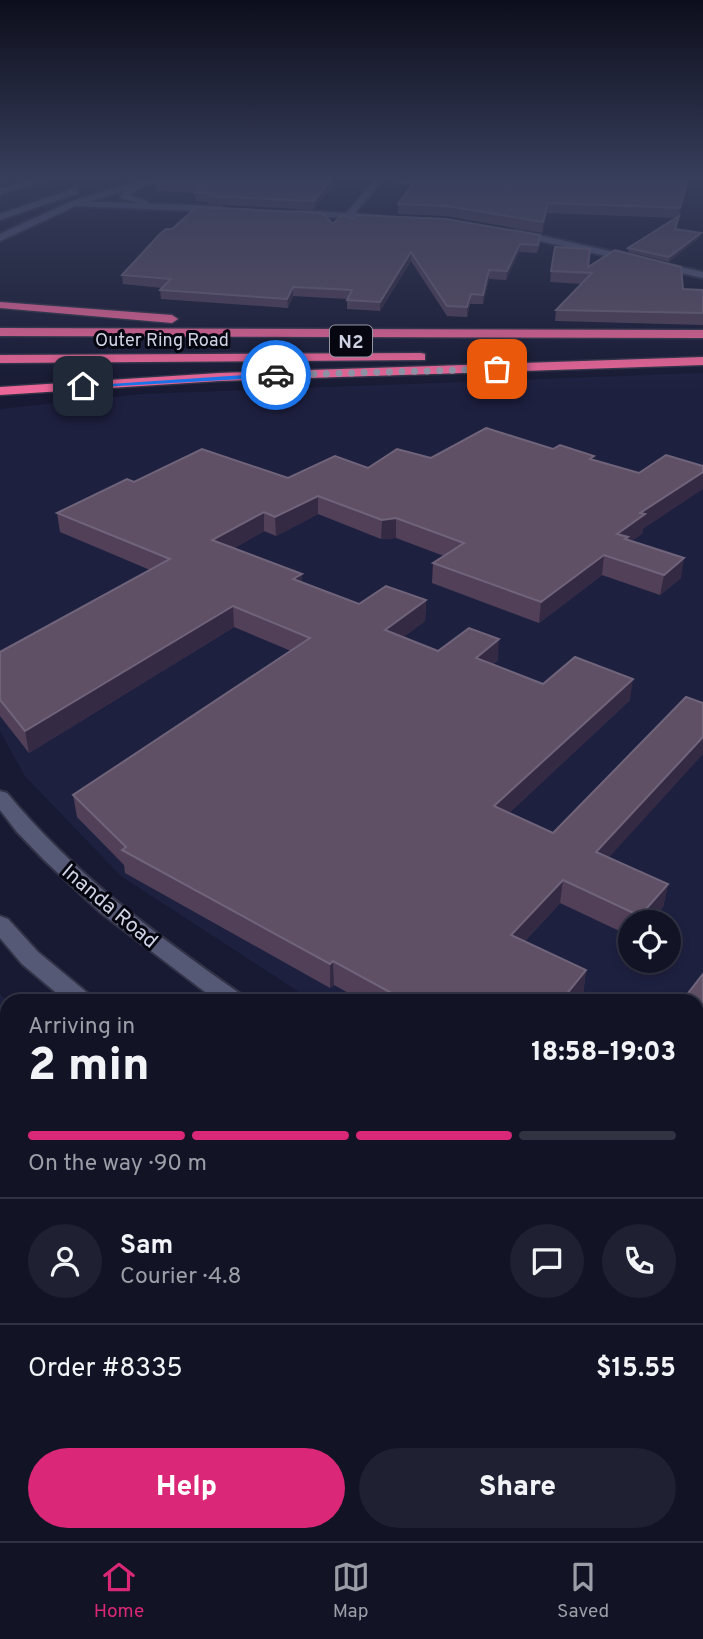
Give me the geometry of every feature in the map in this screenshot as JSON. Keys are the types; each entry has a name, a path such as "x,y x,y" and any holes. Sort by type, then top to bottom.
{"highway":[{"path":"4,305 364,332"},
{"path":"0,332 703,334"},
{"name":"Outer Ring Road","path":"0,342 703,341"},
{"name":"Outer Ring Road","path":"0,359 703,359"},
{"path":"0,393 219,377 703,359"},
{"path":"0,370 653,362"}],"main road":[{"path":"596,251 703,275"},
{"name":"Inanda Road","path":"0,797 75,881 224,994"},
{"path":"0,924 30,958 74,994"}],"shaded area":[{"path":"703,373 703,994 302,994 121,876 25,776 0,731 0,409 142,394"}],"building":[{"path":"144,251 517,251 507,271 489,270 483,295 471,294 467,307 447,306 411,252 380,302 347,300 352,290 293,287 287,299 160,290 171,279 122,275"},
{"path":"554,251 590,251 588,267 614,251 619,251 681,267 683,289 703,290 703,313 556,310 592,273 551,271"},
{"path":"641,251 677,251 669,257"},
{"path":"486,428 553,449 560,445 594,456 590,459 639,473 666,455 703,466 703,472 640,513 645,514 617,534 684,558 664,575 604,555 541,602 433,563 464,543 396,518 382,520 318,496 275,517 264,512 212,540 302,574 293,579 359,604 386,586 426,600 385,630 438,651 469,628 499,639 476,658 543,684 575,657 633,679 494,806 553,833 686,697 703,703 703,737 596,852 668,884 645,910 627,910 563,880 511,935 586,970 567,994 393,994 333,961 330,964 122,850 126,847 73,795 310,638 233,606 25,731 0,700 0,652 170,559 57,513 127,479 134,482 202,449 288,478 335,456 368,468 397,449 431,458"},
{"path":"703,974 703,994 687,994"}],"way so far":[{"path":"276,375 497,369"}],"route":[{"path":"83,386 276,375"}]}
